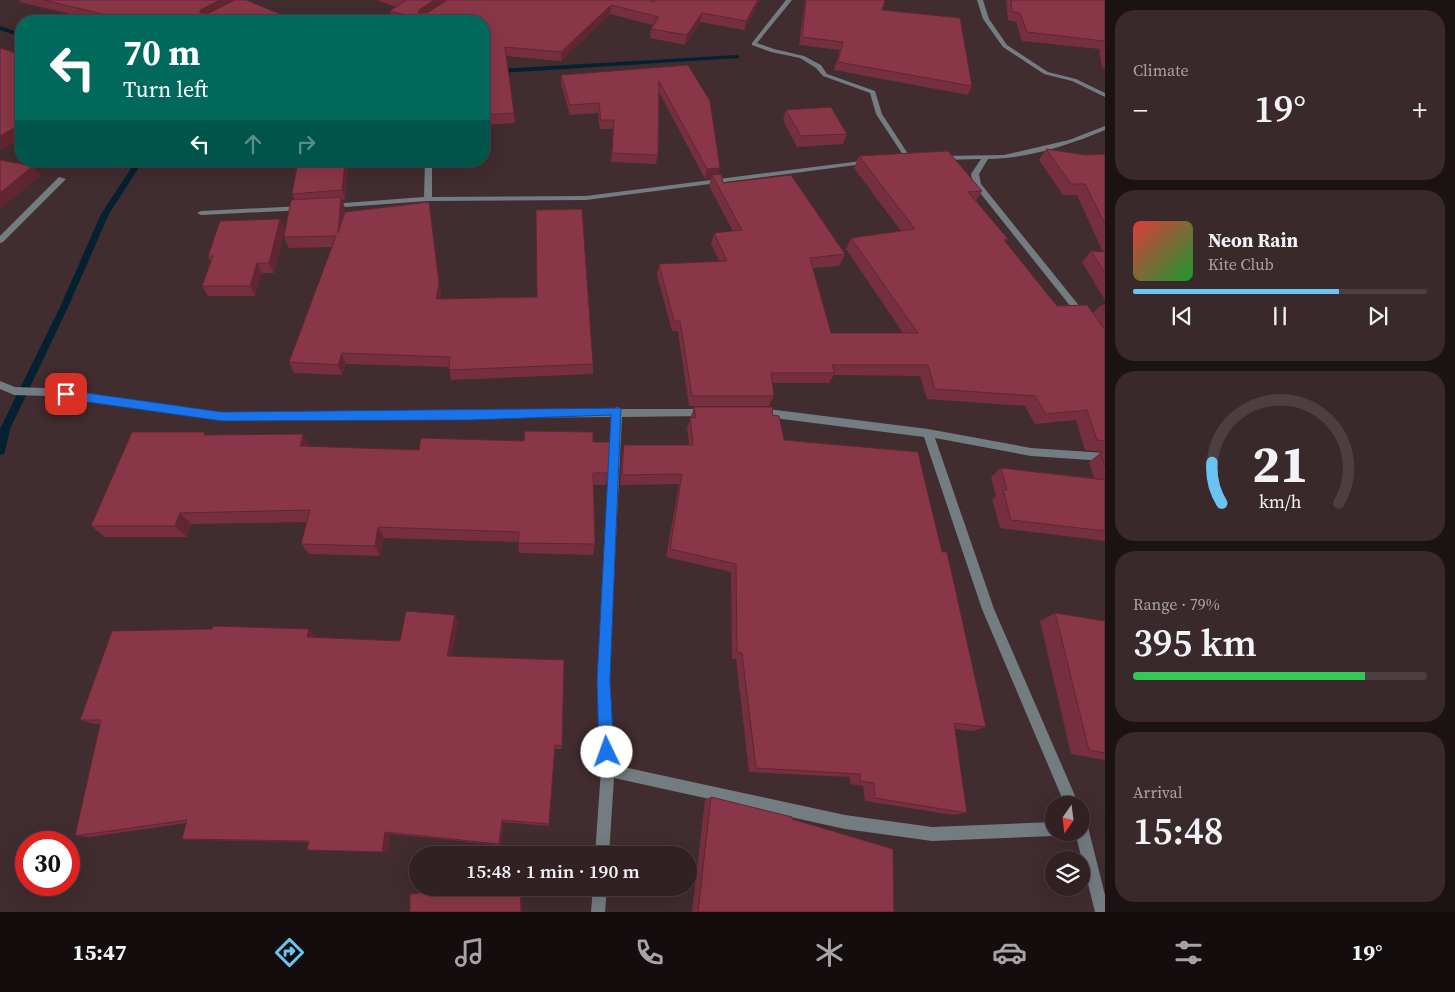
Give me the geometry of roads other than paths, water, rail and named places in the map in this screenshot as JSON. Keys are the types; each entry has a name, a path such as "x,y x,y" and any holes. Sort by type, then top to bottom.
{"street":[{"path":"789,0 754,44 763,49 811,59 820,66 825,75 873,92 879,114 907,157"},
{"path":"980,0 986,19 1005,46 1046,72 1074,80 1105,95"},
{"path":"927,158 985,159 1004,157 1071,142 1105,128"},
{"path":"898,158 917,157"},
{"path":"985,159 975,174 977,184 1089,324"},
{"path":"324,207 428,199 586,198 880,160"},
{"path":"428,199 429,167"},
{"path":"0,240 62,180"},
{"path":"202,213 315,207"},
{"path":"0,385 14,391 46,392 222,417 470,416 617,411 716,412"},
{"path":"603,846 608,770 604,680 617,411"},
{"path":"746,412 766,412 928,433 1031,452 1105,457"},
{"path":"928,433 988,609 1068,796"},
{"path":"608,770 845,822 932,834 1045,829"},
{"path":"1084,841 1102,912"},
{"path":"598,912 599,896"}],"waterway":[{"path":"0,28 15,33"},
{"path":"490,72 737,57"},
{"path":"0,451 5,429 65,305 105,214 136,167"}]}
